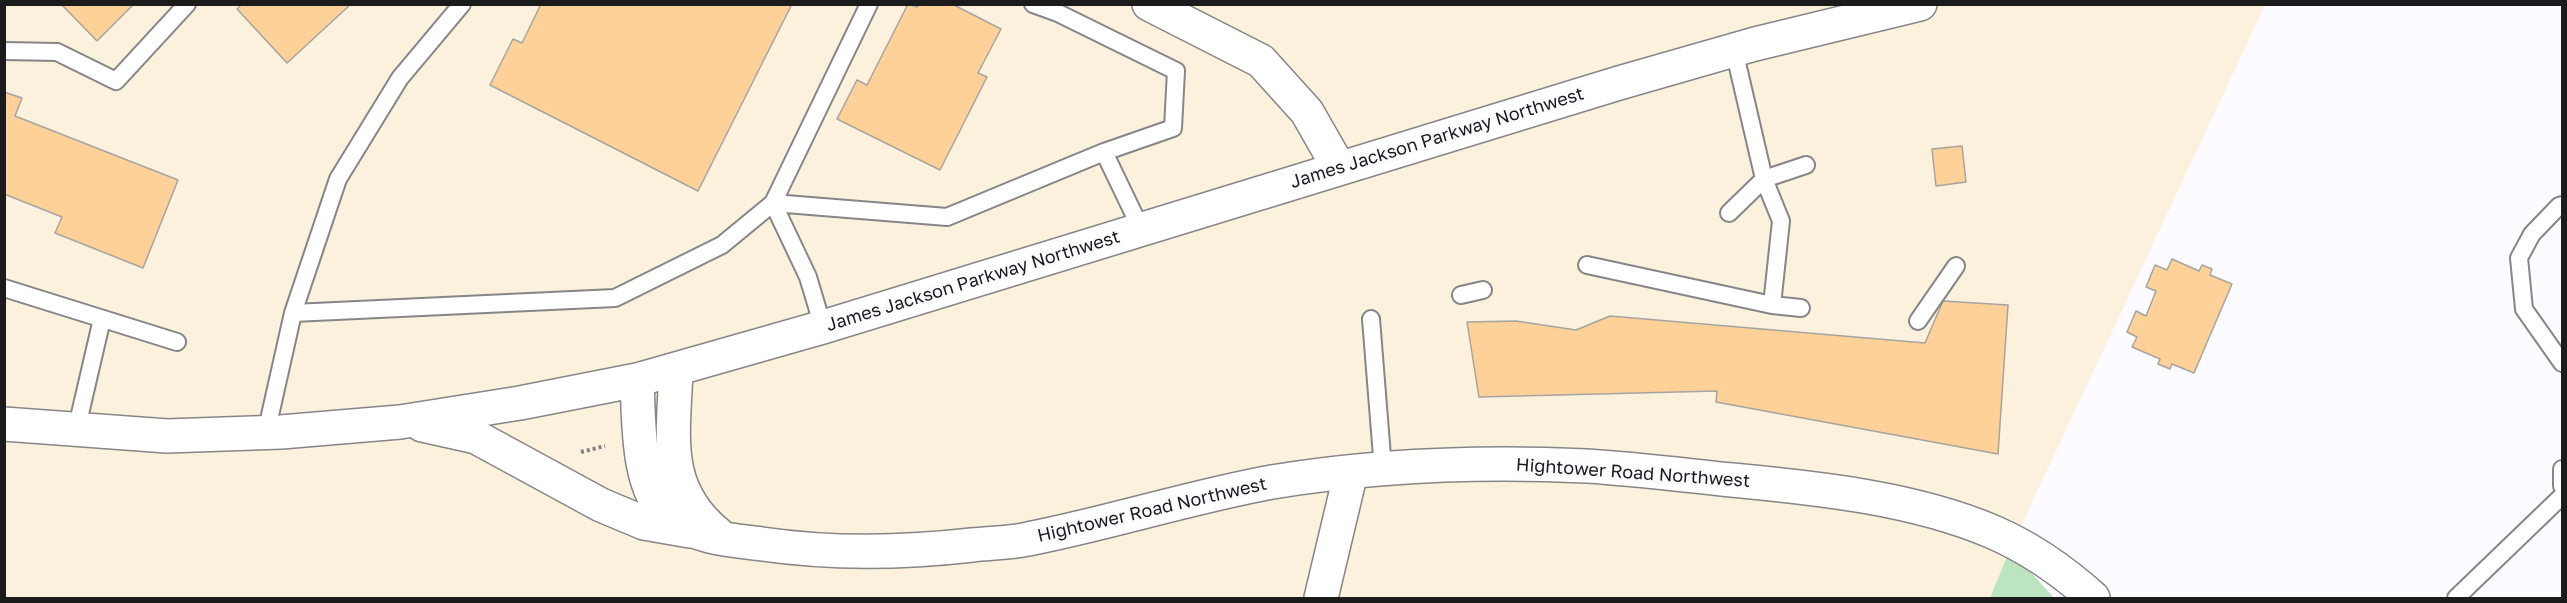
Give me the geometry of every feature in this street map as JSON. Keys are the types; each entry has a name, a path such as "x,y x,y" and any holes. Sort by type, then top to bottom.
{"street":[{"path":"1149,4 1261,61 1307,112 1339,168"},
{"name":"James Jackson Parkway Northwest","path":"4,424 167,436 266,433 400,422 520,403 637,380 823,327 1619,83 1734,50 1920,4"},
{"path":"676,369 675,468 682,494 708,535"},
{"name":"Hightower Road Northwest","path":"637,380 640,443 651,491 667,516 708,535 791,548 864,552 945,548 1024,540 1272,483 1367,470 1507,464 1590,466 1773,484 1874,499 1936,513 1992,532 2044,558 2093,598"},
{"path":"400,422 442,429 476,438 601,505 644,523 708,535"},
{"path":"1321,598 1367,470"}],"lane":[{"path":"4,51 57,52 116,81 188,4"},
{"path":"266,433 293,313 338,179 400,78 462,4"},
{"path":"293,313 615,298 722,245 773,203 869,4"},
{"path":"773,203 946,217 1104,152 1173,128 1176,71 1060,9 1033,4"},
{"path":"1734,50 1764,179 1781,221 1772,305"},
{"path":"1104,152 1141,229"},
{"path":"1729,213 1764,179 1806,165"},
{"path":"773,203 808,277 823,327"},
{"path":"2562,205 2532,234 2519,258 2524,309 2562,363"},
{"path":"1587,265 1772,305 1801,308"},
{"path":"1918,321 1956,266"},
{"path":"4,288 177,342"},
{"path":"1461,296 1483,290"},
{"path":"76,431 102,319"},
{"path":"1367,470 1371,319"},
{"path":"2562,469 2562,486"},
{"path":"2456,598 2562,496"}],"shaded area":[{"path":"4,5 2265,5 2010,549 1990,598 5,598"}],"green space":[{"path":"2010,549 2054,598 1990,598"}],"building":[{"path":"61,4 134,4 97,41"},
{"path":"242,4 351,4 287,63 237,9"},
{"path":"541,4 792,4 698,191 490,85 513,39 522,43"},
{"path":"908,4 917,7 919,4 952,4 1001,29 978,73 987,77 940,170 837,119 857,80 867,85"},
{"path":"4,92 22,98 15,116 178,180 143,268 55,233 62,217 4,194"},
{"path":"1962,146 1966,182 1936,186 1932,149"},
{"path":"2172,259 2199,271 2202,265 2212,269 2210,275 2232,284 2194,373 2172,364 2170,369 2158,364 2160,359 2132,347 2137,337 2127,332 2136,311 2146,316 2156,291 2146,287 2155,265 2167,270"},
{"path":"1943,301 2008,305 1998,454 1716,402 1717,391 1479,397 1467,322 1516,321 1576,330 1610,316 1925,343"}]}
